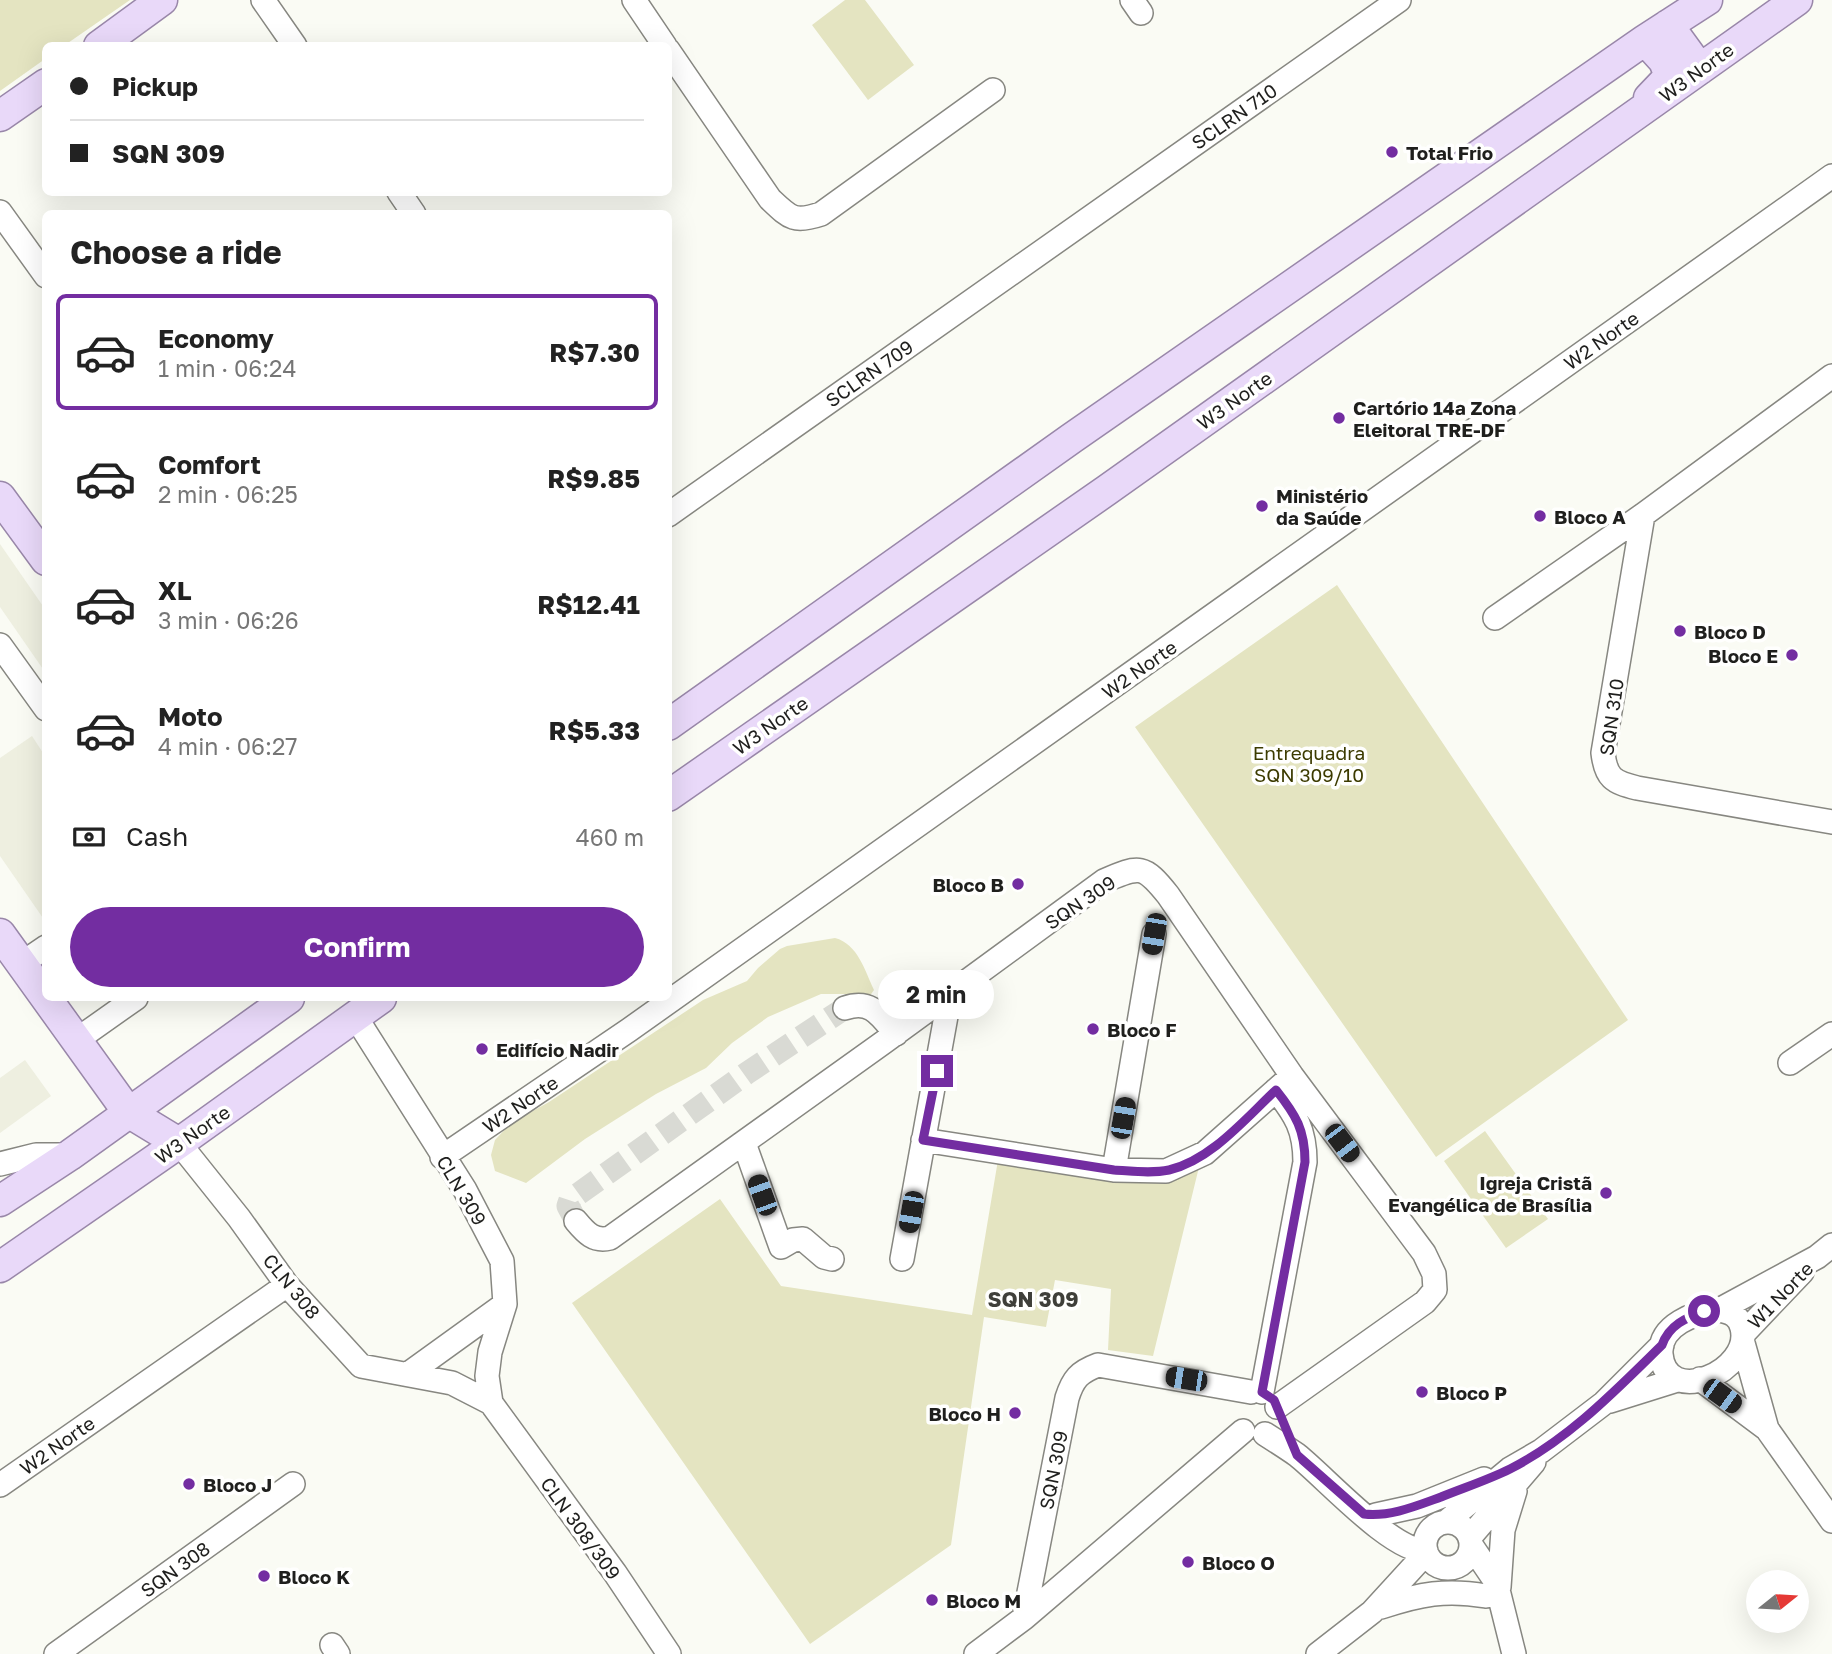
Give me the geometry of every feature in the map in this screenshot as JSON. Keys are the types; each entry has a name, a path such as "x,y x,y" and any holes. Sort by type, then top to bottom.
{"main road":[{"path":"104,42 162,0"},
{"path":"672,722 1072,438 1707,0"},
{"name":"W3 Norte","path":"672,793 1797,0"},
{"path":"1657,32 1700,69"},
{"path":"1628,121 1670,76 1657,32"},
{"path":"0,116 42,87"},
{"path":"0,497 42,555"},
{"path":"0,934 42,994"},
{"path":"47,1001 128,1112"},
{"path":"4,1200 285,1001"},
{"name":"W3 Norte","path":"0,1267 179,1143 349,1007 370,1001"},
{"name":"CLN 308","path":"128,1112 179,1143"},
{"path":"0,1237 7,1245 15,1248 29,1246"}],"street":[{"path":"263,0 292,42"},
{"path":"634,0 662,42"},
{"name":"SCLRN 710","path":"1069,231 1399,0"},
{"path":"672,56 770,199 784,212 795,219 803,220 821,214 993,90"},
{"name":"W2 Norte","path":"672,1000 1832,176"},
{"path":"0,212 42,270"},
{"name":"SCLRN 709","path":"672,512 1069,231"},
{"path":"1495,618 1643,515 1832,376"},
{"name":"SQN 310","path":"1643,515 1603,753 1605,768 1619,784 1832,822"},
{"path":"0,645 42,704"},
{"name":"SQN 309","path":"576,1222 592,1237 602,1240 610,1238 1104,881 1139,870 1152,874 1168,895 1284,1083 1424,1253 1436,1282 1435,1290 1425,1302 1261,1402"},
{"path":"1114,1170 1154,934"},
{"path":"21,964 42,950"},
{"path":"902,1259 950,994"},
{"path":"75,1041 132,1001"},
{"name":"W2 Norte","path":"442,1157 671,1001"},
{"path":"845,1008 863,1004 876,1010 895,1034"},
{"name":"CLN 309","path":"349,1007 464,1190 502,1261 505,1304 490,1352 487,1376 491,1403"},
{"path":"1790,1063 1832,1034"},
{"path":"923,1140 1114,1170 1166,1171 1180,1167 1219,1143 1284,1083"},
{"name":"SQN 309","path":"1261,1402 1305,1162 1303,1132 1293,1113 1284,1083"},
{"name":"CLN 308","path":"179,1143 287,1284 361,1366 452,1383 491,1403"},
{"path":"744,1143 781,1247 793,1240 803,1239 824,1257 831,1259"},
{"path":"0,1164 36,1155 69,1154"},
{"name":"W1 Norte","path":"1718,1310 1827,1252"},
{"name":"W1 Norte","path":"1743,1338 1827,1252"},
{"name":"W2 Norte","path":"0,1485 287,1284"},
{"path":"408,1374 505,1304"},
{"path":"1767,1429 1664,1368 1662,1345 1666,1334 1676,1324 1704,1311 1718,1310 1737,1317 1767,1429 1832,1521"},
{"path":"1604,1403 1723,1370 1737,1356 1743,1338"},
{"path":"1493,1593 1461,1581 1435,1560 1426,1538 1429,1531 1514,1476 1541,1451 1604,1403 1662,1345"},
{"name":"SQN 309","path":"1024,1618 1067,1398 1073,1380 1083,1371 1098,1365 1209,1383 1261,1402"},
{"path":"976,1654 1254,1432 1272,1429 1261,1402"},
{"path":"1261,1402 1235,1419 1297,1455 1370,1514 1397,1542 1435,1560 1461,1565 1470,1553 1471,1541 1514,1476"},
{"path":"1261,1402 1297,1455"},
{"name":"CLN 308/309","path":"491,1403 615,1573 669,1654"},
{"path":"1370,1514 1417,1506 1514,1476"},
{"path":"1493,1593 1514,1476"},
{"name":"SQN 308","path":"56,1654 293,1484"},
{"path":"1370,1514 1463,1527 1486,1563 1493,1593 1503,1614 1514,1654"},
{"path":"1318,1654 1377,1610 1435,1560"},
{"path":"1377,1610 1408,1598 1444,1592 1493,1593"}],"shaded area":[{"path":"0,544 42,605 42,668 0,607"},
{"path":"32,736 42,751 42,917 0,856 0,758"},
{"path":"25,1060 51,1096 0,1133 0,1078"}],"green space":[{"path":"0,0 130,0 69,42 42,42 42,61 0,91"},
{"path":"845,0 865,0 914,65 868,100 812,25"},
{"name":"Entrequadra SQN 309/10","path":"1337,585 1628,1020 1436,1157 1135,727"},
{"path":"835,938 850,946 860,959 874,990 869,997 861,999 845,994 821,994 768,1017 732,1043 706,1068 656,1094 585,1139 526,1183 495,1171 491,1155 495,1140 511,1123 549,1102 703,1000 747,981 780,949"},
{"path":"1485,1131 1548,1219 1506,1248 1444,1161"},
{"path":"999,1154 1199,1167 1153,1356 1108,1350 1111,1289 1055,1280 1046,1327 984,1317 951,1545 810,1644 572,1303 720,1199 781,1286 972,1315"}],"tunnel":[{"path":"576,1221 568,1206 570,1200 747,1073 845,1008"}],"place":[{"name":"Total Frio","path":"1392,152"},
{"name":"Cartório 14ª Zona Eleitoral TRE-DF","path":"1339,418"},
{"name":"Ministério da Saúde","path":"1262,506"},
{"name":"Bloco A","path":"1540,516"},
{"name":"Bloco D","path":"1680,631"},
{"name":"Bloco E","path":"1792,655"},
{"name":"Bloco B","path":"1018,884"},
{"name":"Bloco F","path":"1093,1029"},
{"name":"Edifício Nadir","path":"482,1049"},
{"name":"Igreja Cristã Evangélica de Brasília","path":"1606,1193"},
{"name":"Bloco P","path":"1422,1392"},
{"name":"Bloco H","path":"1015,1413"},
{"name":"Bloco J","path":"189,1484"},
{"name":"Bloco O","path":"1188,1562"},
{"name":"Bloco K","path":"264,1576"},
{"name":"Bloco M","path":"932,1600"}],"district":[{"name":"SQN 309","path":"1033,1299"}],"route":[{"path":"937,1071 923,1140 1114,1170 1146,1172 1180,1167 1205,1153 1276,1090 1303,1132 1305,1162 1262,1392 1269,1395 1278,1407 1297,1455 1364,1514 1376,1515 1417,1506 1510,1469 1541,1451 1604,1403 1662,1345 1666,1334 1676,1324 1704,1311"}]}
